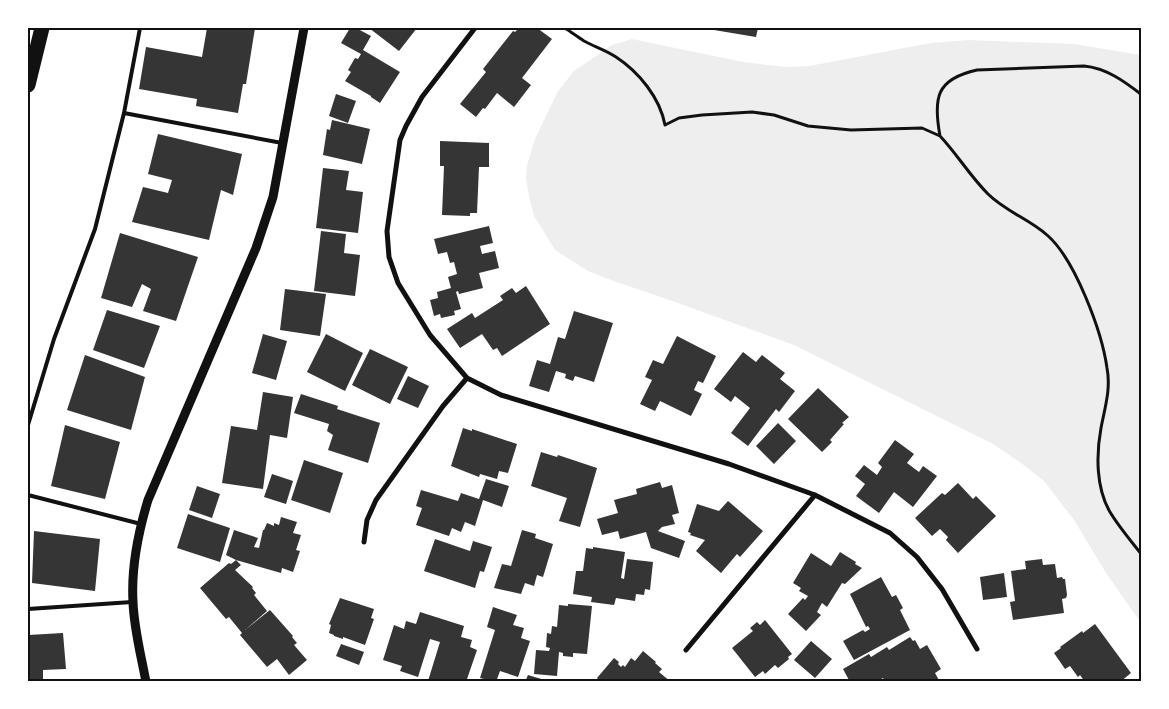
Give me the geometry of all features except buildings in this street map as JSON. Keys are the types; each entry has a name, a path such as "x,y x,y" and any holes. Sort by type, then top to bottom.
{"highway":[{"path":"28,85 42,28"}],"street":[{"path":"146,682 132,602 133,572 141,524 148,500 256,248 273,197 304,28"},
{"path":"475,28 422,97 400,140 387,231 389,257 398,284 430,335 468,378 501,395 730,464 815,495 890,533 917,557 942,589 977,649"},
{"path":"364,542 367,520 376,500 443,406 468,378"},
{"path":"686,650 815,495"}],"lane":[{"path":"28,425 54,339 94,229 124,113 140,28"},
{"path":"124,113 284,143"},
{"path":"28,495 141,524"},
{"path":"28,609 132,602"}],"path":[{"path":"565,28 616,57 630,68 644,82 659,107 665,125 679,118 752,112 774,115 808,126 851,130 916,128 927,130 940,136 989,195 1015,215 1046,234 1072,267 1084,292 1107,367 1108,397 1101,429 1099,454 1100,486 1110,512 1142,555"},
{"path":"940,136 936,108 941,90 952,78 962,73 977,70 1095,67 1121,80 1142,95"}],"shaded area":[{"path":"632,39 743,62 787,67 809,66 931,43 968,40 1074,44 1141,55 1141,623 1106,573 1074,520 1044,481 993,444 794,345 608,279 588,271 555,250 534,216 526,179 527,165 535,139 558,91 574,71 612,45"}]}
